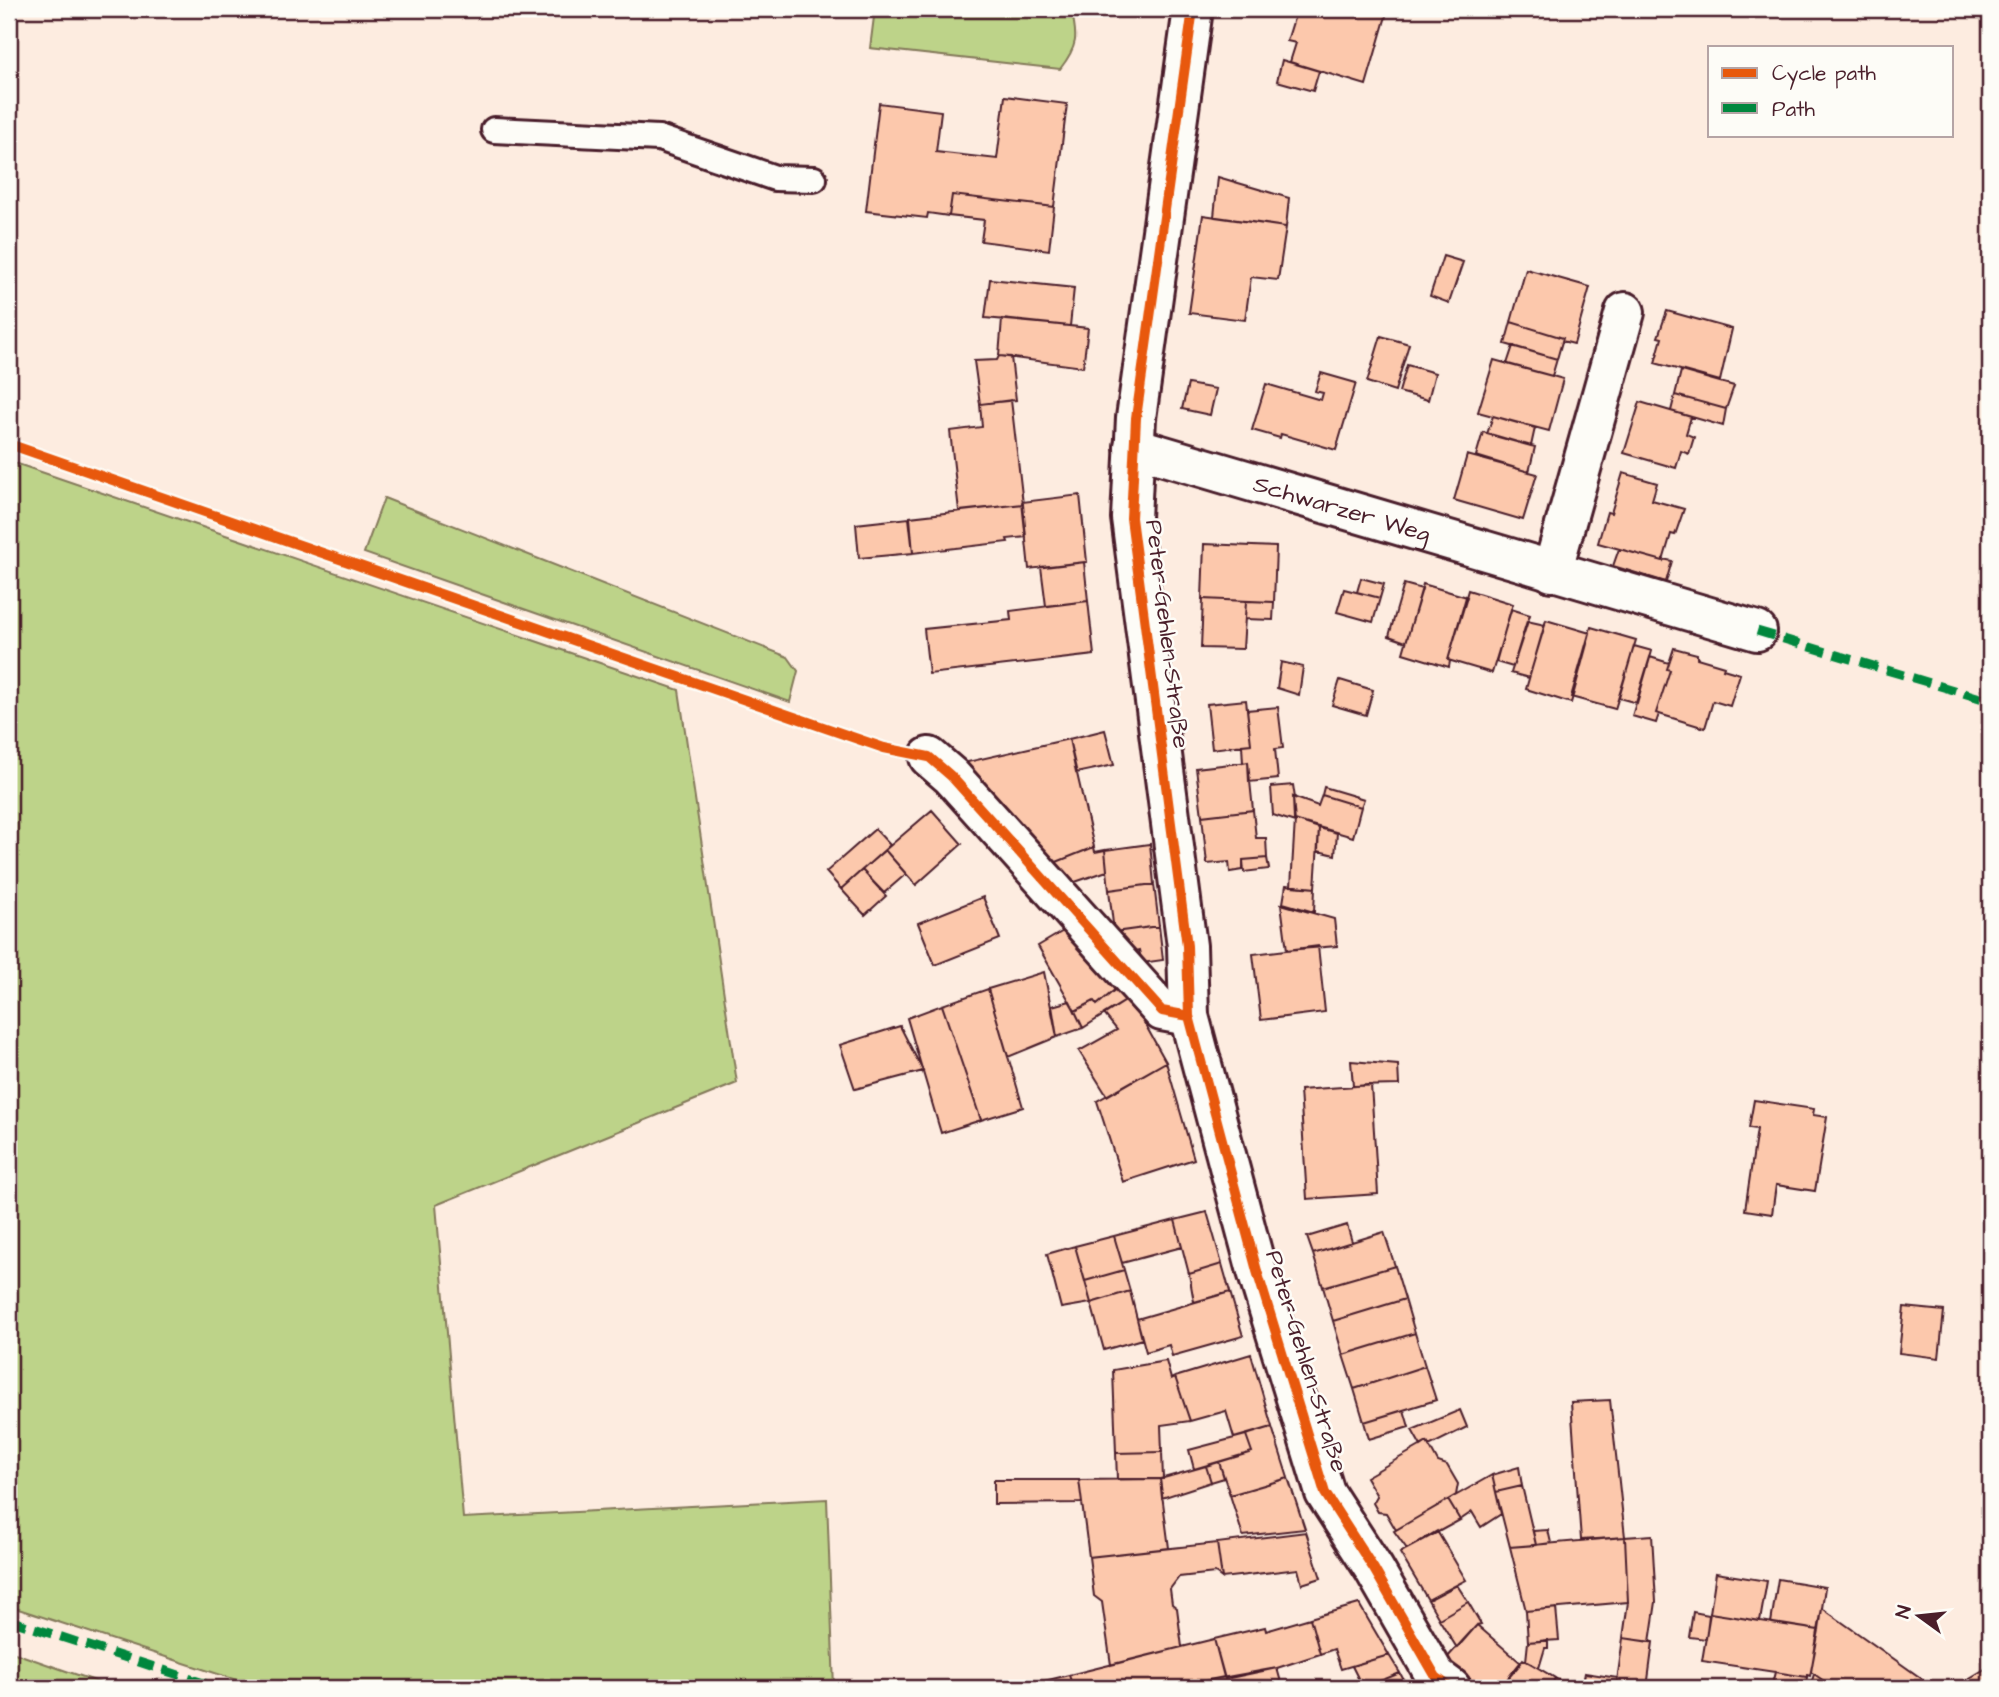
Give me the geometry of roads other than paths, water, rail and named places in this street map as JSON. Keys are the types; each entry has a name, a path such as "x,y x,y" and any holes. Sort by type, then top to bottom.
{"street":[{"name":"Peter-Gehlen-Straße","path":"1193,9 1134,447 1131,518 1187,946 1189,1016 1257,1271 1325,1493 1374,1569 1436,1676 1451,1688"},
{"path":"1552,572 1625,312"},
{"name":"Schwarzer Weg","path":"1134,447 1756,631"},
{"path":"929,757 951,775 1162,1011 1189,1016"}],"lane":[{"path":"494,130 659,138 775,178 814,179"}]}
